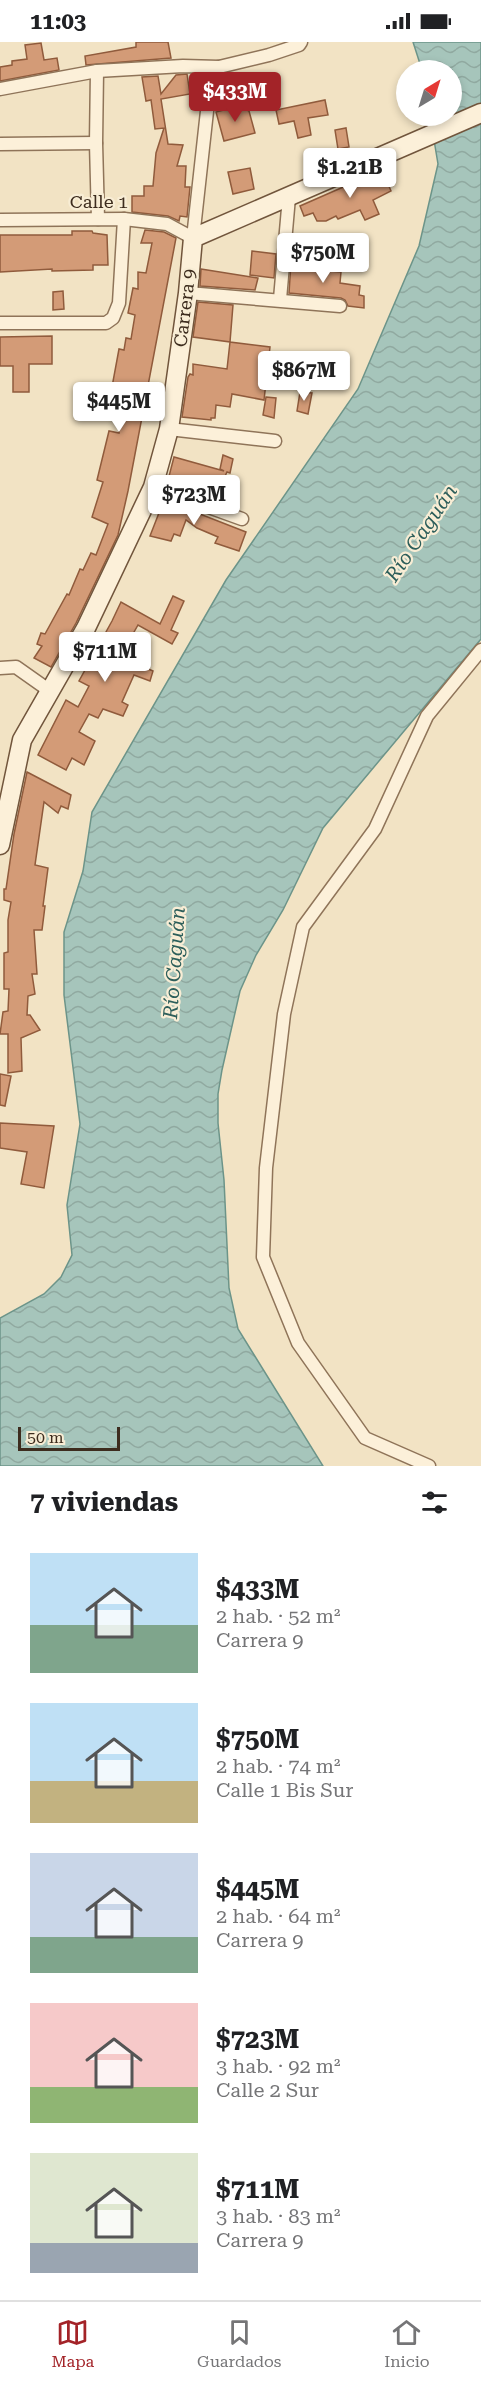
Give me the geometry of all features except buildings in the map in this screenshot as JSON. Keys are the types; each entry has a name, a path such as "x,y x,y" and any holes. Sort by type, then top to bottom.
{"main road":[{"path":"193,238 481,113"},
{"name":"Carrera 9","path":"0,845 22,740 86,628 153,487 169,429 188,293 193,238"}],"street":[{"path":"0,89 97,71 183,66 219,67 269,55 299,45 301,42"},
{"name":"Carrera 9","path":"193,238 210,84 219,67"},
{"path":"97,71 98,219"},
{"path":"0,144 96,143"},
{"path":"280,299 289,197"},
{"path":"0,323 105,323 113,318 119,303 124,219"},
{"name":"Calle 1","path":"0,220 124,219 167,224 193,238"},
{"path":"188,293 280,299 340,306"},
{"path":"169,429 275,441"},
{"path":"153,487 242,519"},
{"path":"429,1466 365,1438 298,1342 263,1257 266,1168 284,1014 303,927 375,829 427,716 481,650"},
{"path":"0,668 16,668 50,690"}],"water":[{"name":"Río Caguán","path":"413,42 481,42 481,639 323,828 283,910 256,955 240,991 218,1094 229,1288 238,1329 323,1466 0,1466 0,1318 44,1294 61,1277 72,1255 67,1205 80,1124 64,995 64,932 83,871 92,812 226,580 358,389 419,246 438,164 432,126 462,126 462,60 419,60"}]}
